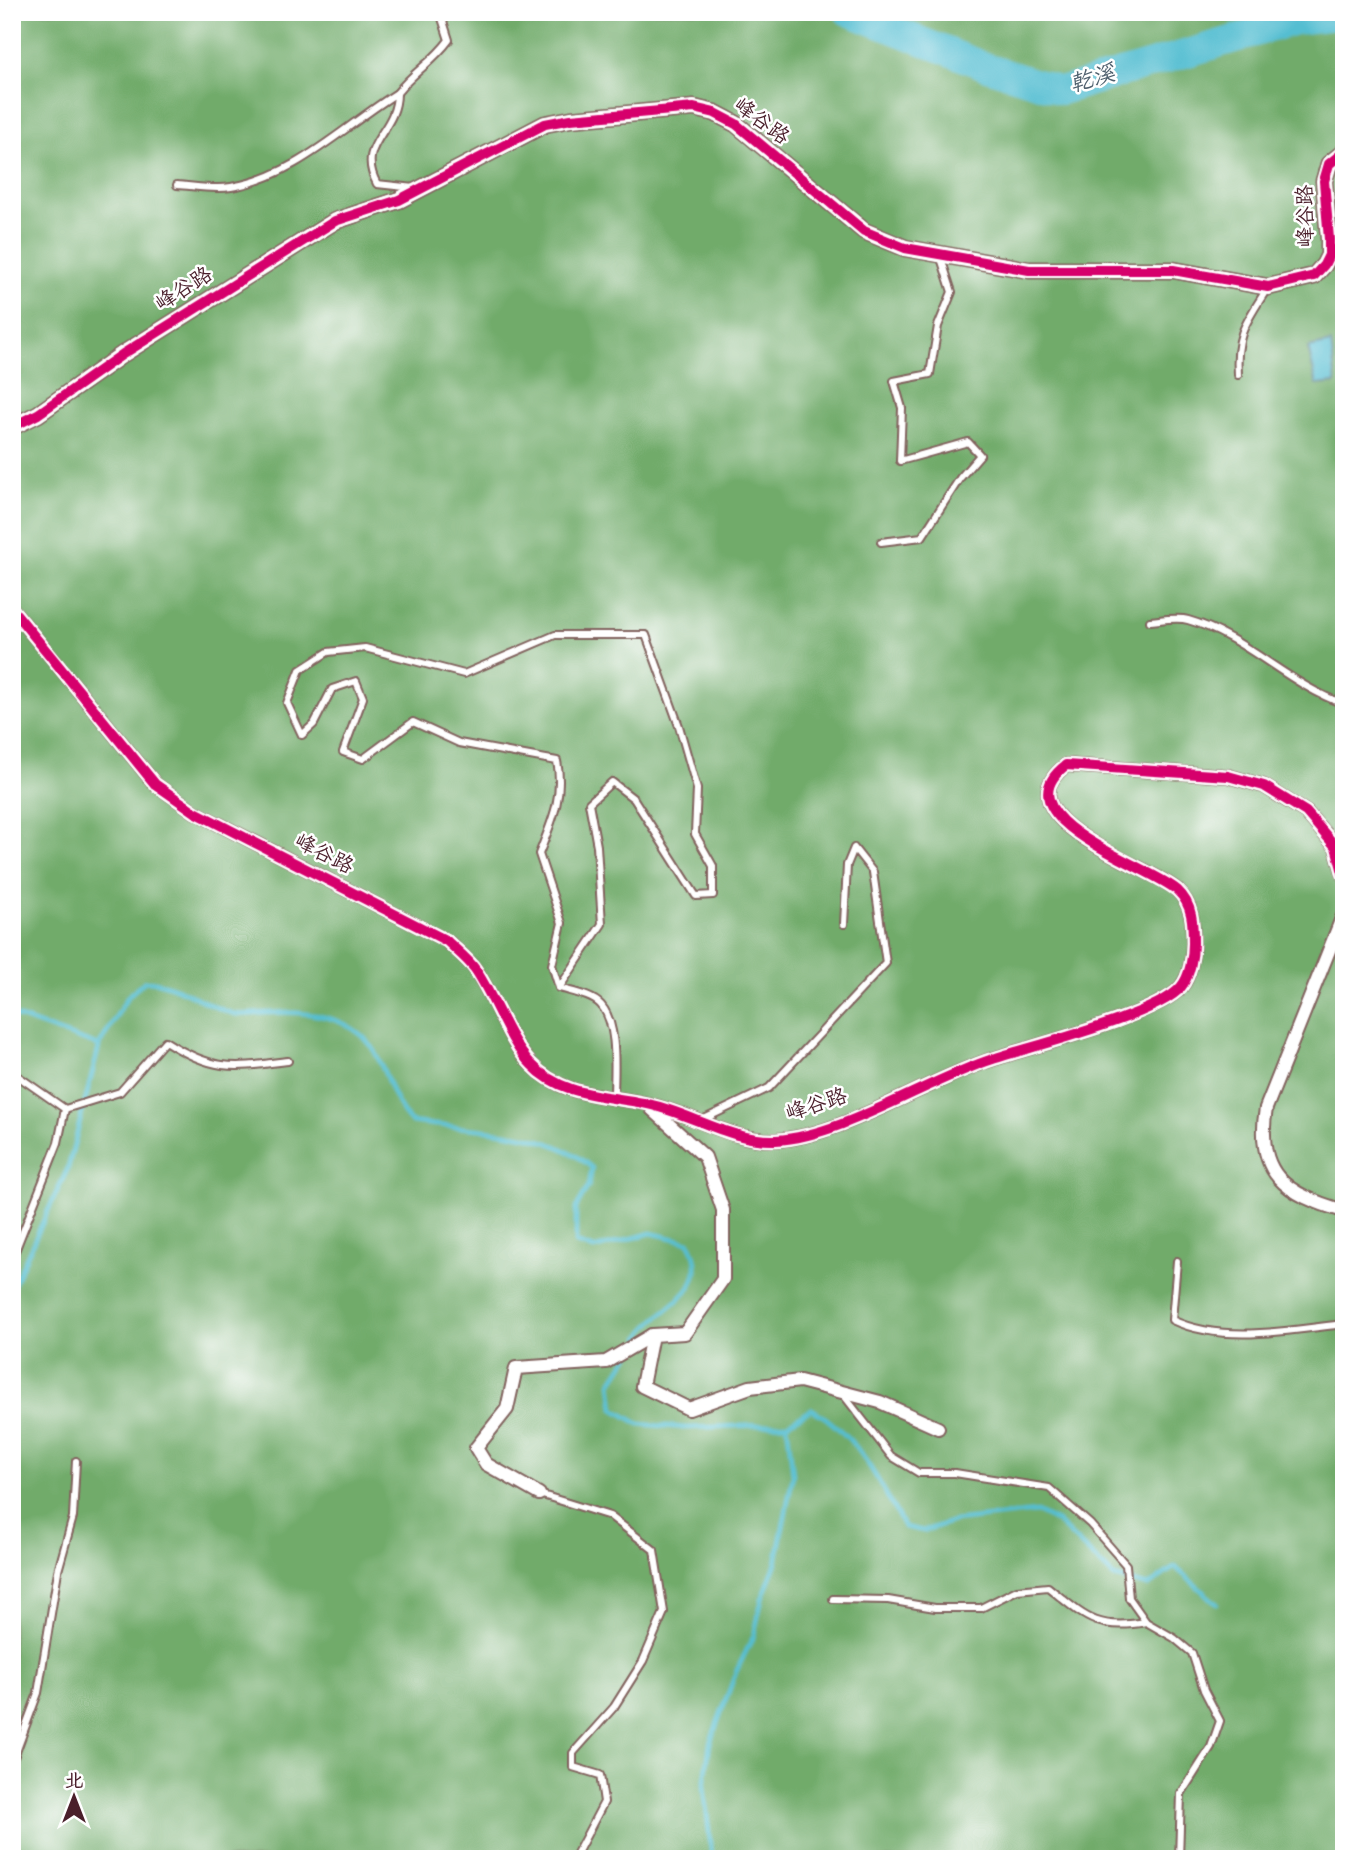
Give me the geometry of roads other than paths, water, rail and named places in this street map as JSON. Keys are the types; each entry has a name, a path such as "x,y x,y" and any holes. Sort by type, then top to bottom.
{"street":[{"name":"峰谷路","path":"12,426 38,414 288,248 335,221 399,200 545,124 571,119 694,108 715,113 736,124 864,231 905,248 1029,270 1173,270 1268,288 1314,276 1324,265 1329,255 1324,181 1329,164 1344,152"},
{"name":"峰谷路","path":"12,609 155,784 195,812 447,941 474,967 529,1063 555,1085 647,1104 741,1136 776,1140 820,1131 988,1060 1153,1008 1181,987 1193,958 1193,914 1178,891 1057,818 1047,793 1051,776 1066,765 1228,776 1264,786 1306,812 1336,847 1344,876"},
{"path":"1344,914 1266,1108 1262,1133 1267,1162 1282,1181 1312,1202 1344,1211"},
{"path":"539,1494 486,1464 476,1448 506,1409 516,1368 606,1362 651,1335 685,1333 723,1279 723,1210 705,1157 647,1104"},
{"path":"651,1335 642,1386 689,1409 750,1387 800,1381 880,1402 937,1428"}],"lane":[{"path":"177,185 230,187 262,177 315,151 355,120 397,93 412,75 433,62 449,40 440,12"},
{"path":"397,93 397,109 373,146 369,169 377,184 419,188"},
{"path":"881,542 922,537 960,478 980,455 968,442 900,461 902,408 894,381 930,374 938,326 952,292 939,254"},
{"path":"1238,375 1236,352 1240,331 1268,288"},
{"path":"1150,621 1185,619 1217,631 1281,672 1344,704"},
{"path":"555,635 646,635 679,726 697,789 695,834 713,866 713,895 696,896 634,799 612,782 589,803 597,846 602,924 559,988 552,965 562,923 539,854 559,803 561,781 557,761 459,743 413,722 363,759 343,752 363,698 356,681 332,689 314,724 302,735 287,703 300,670 328,652 365,648 464,674 555,635"},
{"path":"700,1122 769,1088 886,963 873,872 854,848 847,865 844,924"},
{"path":"559,988 601,1005 614,1036 614,1098"},
{"path":"65,1109 120,1091 165,1041 196,1061 237,1067 288,1061"},
{"path":"12,1072 65,1109"},
{"path":"12,1259 58,1143 65,1109"},
{"path":"1177,1261 1172,1320 1194,1331 1251,1332 1344,1324"},
{"path":"841,1392 891,1456 919,1473 955,1473 1049,1488 1090,1524 1126,1565 1129,1598 1146,1622 1174,1638 1192,1653 1203,1690 1220,1721 1211,1746 1181,1794 1180,1859"},
{"path":"12,1763 38,1693 58,1571 73,1517 76,1461"},
{"path":"539,1494 610,1516 654,1550 664,1612 643,1661 614,1707 573,1753 573,1767 600,1775 604,1802 574,1859"},
{"path":"833,1599 888,1600 935,1608 981,1608 1017,1590 1048,1587 1095,1623 1121,1627 1146,1622"}],"water":[{"path":"1331,343 1336,383 1317,385 1308,348"}],"waterway":[{"name":"乾溪","path":"848,12 990,68 1061,91 1295,21 1344,15"},
{"path":"12,1015 99,1046 128,996 145,981 179,989 235,1014 303,1013 328,1018 350,1027 360,1034 376,1053 397,1101 411,1122 530,1137 553,1144 592,1168 589,1185 576,1208 576,1243 594,1249 651,1233 689,1242 696,1259 696,1273 691,1285 640,1337"},
{"path":"12,1288 68,1168 99,1047"},
{"path":"630,1354 611,1383 614,1409 639,1424 686,1428 787,1424 793,1475 776,1563 762,1599 754,1635 736,1672 710,1743 704,1787 712,1859"},
{"path":"787,1424 812,1409 829,1420 866,1461 904,1527 924,1531 953,1521 1037,1512 1057,1522 1114,1577 1148,1586 1175,1567 1217,1604"}]}
